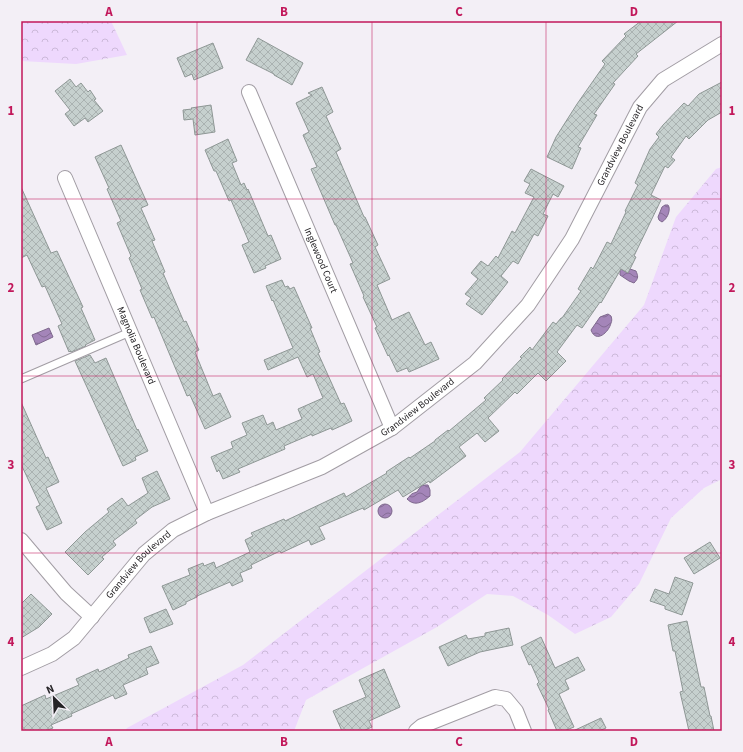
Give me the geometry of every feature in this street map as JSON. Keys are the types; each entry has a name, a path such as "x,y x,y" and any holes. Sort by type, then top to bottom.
{"street":[{"name":"Grandview Boulevard","path":"21,668 52,654 74,638 144,554 173,530 207,513 322,467 392,428 475,364 528,305 572,240 640,107 663,80 722,44"},
{"name":"Inglewood Court","path":"249,92 392,428"},
{"name":"Magnolia Boulevard","path":"65,178 207,513"},
{"path":"21,540 66,593 92,617"},
{"path":"416,731 422,726 495,698 506,699 516,711 524,731"}],"lane":[{"path":"21,379 130,332"}],"green space":[{"path":"21,21 111,21 127,55 76,64 21,61"},
{"path":"722,167 722,479 704,488 671,518 639,584 611,617 575,634 548,615 513,596 487,594 437,627 306,700 294,731 125,731 127,728 243,665 520,452 644,305 676,217 716,169"}],"water":[{"path":"668,205 669,211 667,217 662,222 658,217 662,207"},
{"path":"621,269 628,273 630,269 636,271 638,277 637,280 634,283 620,275"},
{"path":"608,314 611,316 612,321 608,330 602,335 596,336 591,330 600,317"},
{"path":"49,328 53,337 36,345 32,335"},
{"path":"428,485 430,496 419,503 413,503 407,499 412,494 417,492 421,486"},
{"path":"382,504 388,504 392,508 392,514 388,518 382,518 378,514 378,508"}],"building":[{"path":"641,21 678,21 636,54 638,56 613,83 615,84 594,114 597,115 578,147 581,148 572,169 547,157 556,137 605,64 602,61 626,36 624,34"},
{"path":"258,38 303,63 292,85 246,60"},
{"path":"213,43 223,68 194,80 192,74 185,77 177,58"},
{"path":"70,79 76,87 81,83 88,92 90,90 96,99 94,100 103,111 88,122 85,118 74,126 65,114 70,110 55,91"},
{"path":"722,82 722,112 708,120 689,139 686,136 671,157 675,160 668,168 665,166 651,195 661,200 634,256 636,257 628,273 621,269 601,303 600,302 582,328 577,325 557,352 566,361 546,381 538,373 517,394 515,392 488,418 499,431 485,442 477,433 459,447 466,456 430,483 429,481 403,497 398,490 364,510 363,508 319,527 325,539 311,545 309,540 281,553 280,551 251,565 252,568 240,573 243,581 232,586 230,582 197,596 186,602 186,604 173,610 162,586 190,575 188,569 203,563 204,566 214,562 216,568 250,552 245,540 253,536 251,533 284,519 285,521 344,493 346,497 387,473 386,472 435,441 486,400 484,398 503,380 502,379 522,358 520,357 530,347 532,350 553,322 556,324 562,318 581,291 578,289 591,267 593,269 607,242 611,244 638,185 635,183 650,149 659,137 656,134 684,103 688,106 699,94"},
{"path":"322,87 333,112 326,116 341,149 336,152 364,217 378,245 375,247 390,279 377,285 392,320 409,312 425,345 431,342 439,359 409,372 407,368 397,372 389,355 388,356 375,328 377,327 350,264 353,263 311,169 317,167 303,135 309,132 296,103 312,95 308,93"},
{"path":"211,105 215,132 195,135 193,119 184,120 183,110"},
{"path":"228,139 237,161 232,163 241,185 244,183 247,190 248,189 268,236 271,235 281,259 254,273 242,245 249,242 231,200 229,201 205,150"},
{"path":"121,145 148,205 141,208 155,240 152,241 165,272 163,273 184,322 186,321 199,350 195,352 213,396 220,393 231,417 205,429 190,395 187,396 154,317 152,318 140,290 142,289 129,258 131,256 117,223 121,221 107,189 109,188 95,157"},
{"path":"531,169 564,186 558,197 553,194 543,214 548,216 538,236 534,234 518,264 513,261 501,276 508,282 482,315 466,304 471,298 465,294 478,279 471,273 481,261 488,266 496,256 498,258 512,231 515,233 534,197 525,193 530,184 524,181"},
{"path":"21,187 51,253 57,251 83,307 81,308 95,340 85,345 86,346 71,352 69,352 58,326 62,324 45,286 42,287 27,255 21,258"},
{"path":"282,280 285,287 288,286 290,289 294,287 312,328 310,328 320,352 318,353 341,404 344,403 352,421 332,430 331,428 312,436 312,434 284,446 285,449 238,469 240,472 223,479 219,470 217,472 211,457 233,448 231,442 247,435 242,423 263,415 267,425 273,422 276,430 302,419 298,409 323,398 313,374 307,377 298,357 268,370 264,360 293,348 266,286"},
{"path":"90,355 95,363 106,358 137,430 138,429 148,451 135,457 136,460 123,466 75,361"},
{"path":"21,402 46,458 48,457 59,482 46,488 62,523 47,530 36,507 40,505 21,464"},
{"path":"157,471 170,499 152,507 135,520 137,523 113,541 116,545 102,557 104,559 88,575 65,552 85,532 109,512 107,509 122,498 128,506 148,493 142,478"},
{"path":"710,542 720,558 694,574 684,558"},
{"path":"675,577 693,583 682,615 665,609 665,606 650,601 655,589 669,594"},
{"path":"31,594 52,614 39,627 21,638 21,604"},
{"path":"166,609 173,624 150,633 144,618"},
{"path":"687,621 701,687 704,687 714,731 689,731 680,692 683,691 668,625"},
{"path":"509,628 513,645 480,652 448,666 439,647 466,635 468,639 485,636 485,633"},
{"path":"541,637 555,668 578,657 585,670 565,680 569,689 559,694 574,727 564,731 557,731 548,710 549,709 537,684 539,682 521,647"},
{"path":"151,646 159,663 146,668 148,674 123,685 127,694 115,699 113,695 71,714 72,716 51,725 53,728 45,731 21,731 21,706 45,695 46,699 79,685 76,679 98,669 99,672 129,658 128,655"},
{"path":"384,669 400,707 369,721 372,727 363,731 342,731 333,711 366,697 359,680"},
{"path":"601,718 606,728 599,731 573,731"}]}
